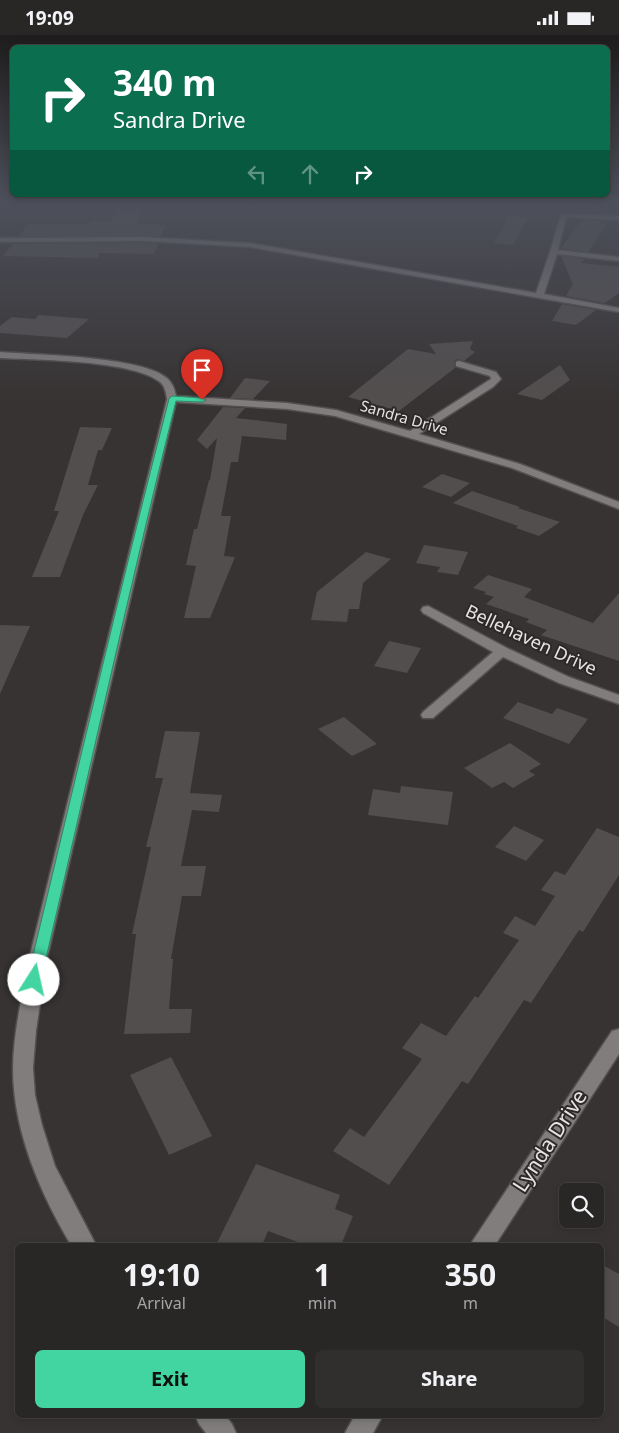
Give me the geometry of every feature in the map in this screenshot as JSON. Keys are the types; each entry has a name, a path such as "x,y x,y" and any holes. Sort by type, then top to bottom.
{"street":[{"path":"386,268 619,310"},
{"path":"539,296 549,268"},
{"path":"0,355 88,362 140,369 162,378 170,389 172,399 137,539 110,665 37,963 26,1031 23,1068 25,1095 31,1125 44,1167 70,1222 83,1243"},
{"path":"411,435 490,385 496,379 493,373 458,364"},
{"name":"Sandra Drive","path":"172,399 320,410 516,466 619,506"},
{"name":"Bellehaven Drive","path":"428,610 502,651 564,680 619,700"},
{"path":"428,715 502,651"},
{"name":"Lynda Drive","path":"483,1243 619,1037"},
{"path":"210,1418 223,1433"},
{"path":"358,1433 368,1418"}],"building":[{"path":"566,268 619,268 619,293 605,303 566,296 573,284"},
{"path":"562,304 596,310 576,325 552,321"},
{"path":"39,315 89,319 67,338 0,333 0,326 12,317 35,319"},
{"path":"473,341 470,349 475,352 464,361 458,359 454,361 455,368 399,411 348,397 408,349 436,354 429,344"},
{"path":"560,365 570,380 542,400 517,394"},
{"path":"245,378 270,381 253,399 230,398"},
{"path":"223,407 245,408 236,418 287,424 286,440 242,436 238,462 231,462 221,516 231,516 224,556 235,557 210,618 184,618 196,566 186,565 194,529 197,529 210,480 217,438 207,449 197,440"},
{"path":"80,427 112,428 102,450 98,450 88,485 98,485 83,515 60,577 32,577 59,511 54,511"},
{"path":"442,474 470,483 451,497 422,487"},
{"path":"472,491 560,522 539,536 516,528 518,526 453,503"},
{"path":"424,545 468,552 458,575 437,572 440,567 416,563"},
{"path":"366,552 391,559 363,583 359,609 349,609 347,622 311,620 317,592"},
{"path":"488,575 532,589 524,597 593,623 619,593 619,661 541,635 547,630 526,622 529,619 486,604 494,597 473,588"},
{"path":"0,625 30,626 0,694"},
{"path":"389,641 421,648 407,673 374,666"},
{"path":"518,702 552,714 557,708 588,719 569,744 503,718"},
{"path":"344,717 377,744 352,756 318,729"},
{"path":"165,731 200,732 190,793 222,795 219,812 192,810 181,866 206,866 201,896 182,896 171,959 173,959 169,1009 192,1009 190,1033 124,1034 136,934 132,934 151,847 146,847 163,778 155,778"},
{"path":"510,743 541,764 529,771 535,775 513,788 504,782 492,788 464,768"},
{"path":"401,786 453,792 448,825 368,815 373,789 400,793"},
{"path":"514,826 544,840 526,861 495,847"},
{"path":"597,828 619,837 619,875 583,932 579,930 531,1003 524,1000 468,1084 462,1081 389,1185 333,1151 350,1128 364,1137 422,1059 402,1048 421,1023 446,1036 475,996 478,998 519,940 503,933 515,916 535,926 555,896 541,890 555,871 565,875"},
{"path":"171,1057 212,1136 169,1155 130,1075"},
{"path":"256,1164 340,1195 335,1209 353,1216 342,1243 301,1243 268,1231 263,1243 217,1243"},
{"path":"604,1266 619,1274 619,1327 604,1318"}],"route":[{"path":"34,980 172,399 202,400"}]}
